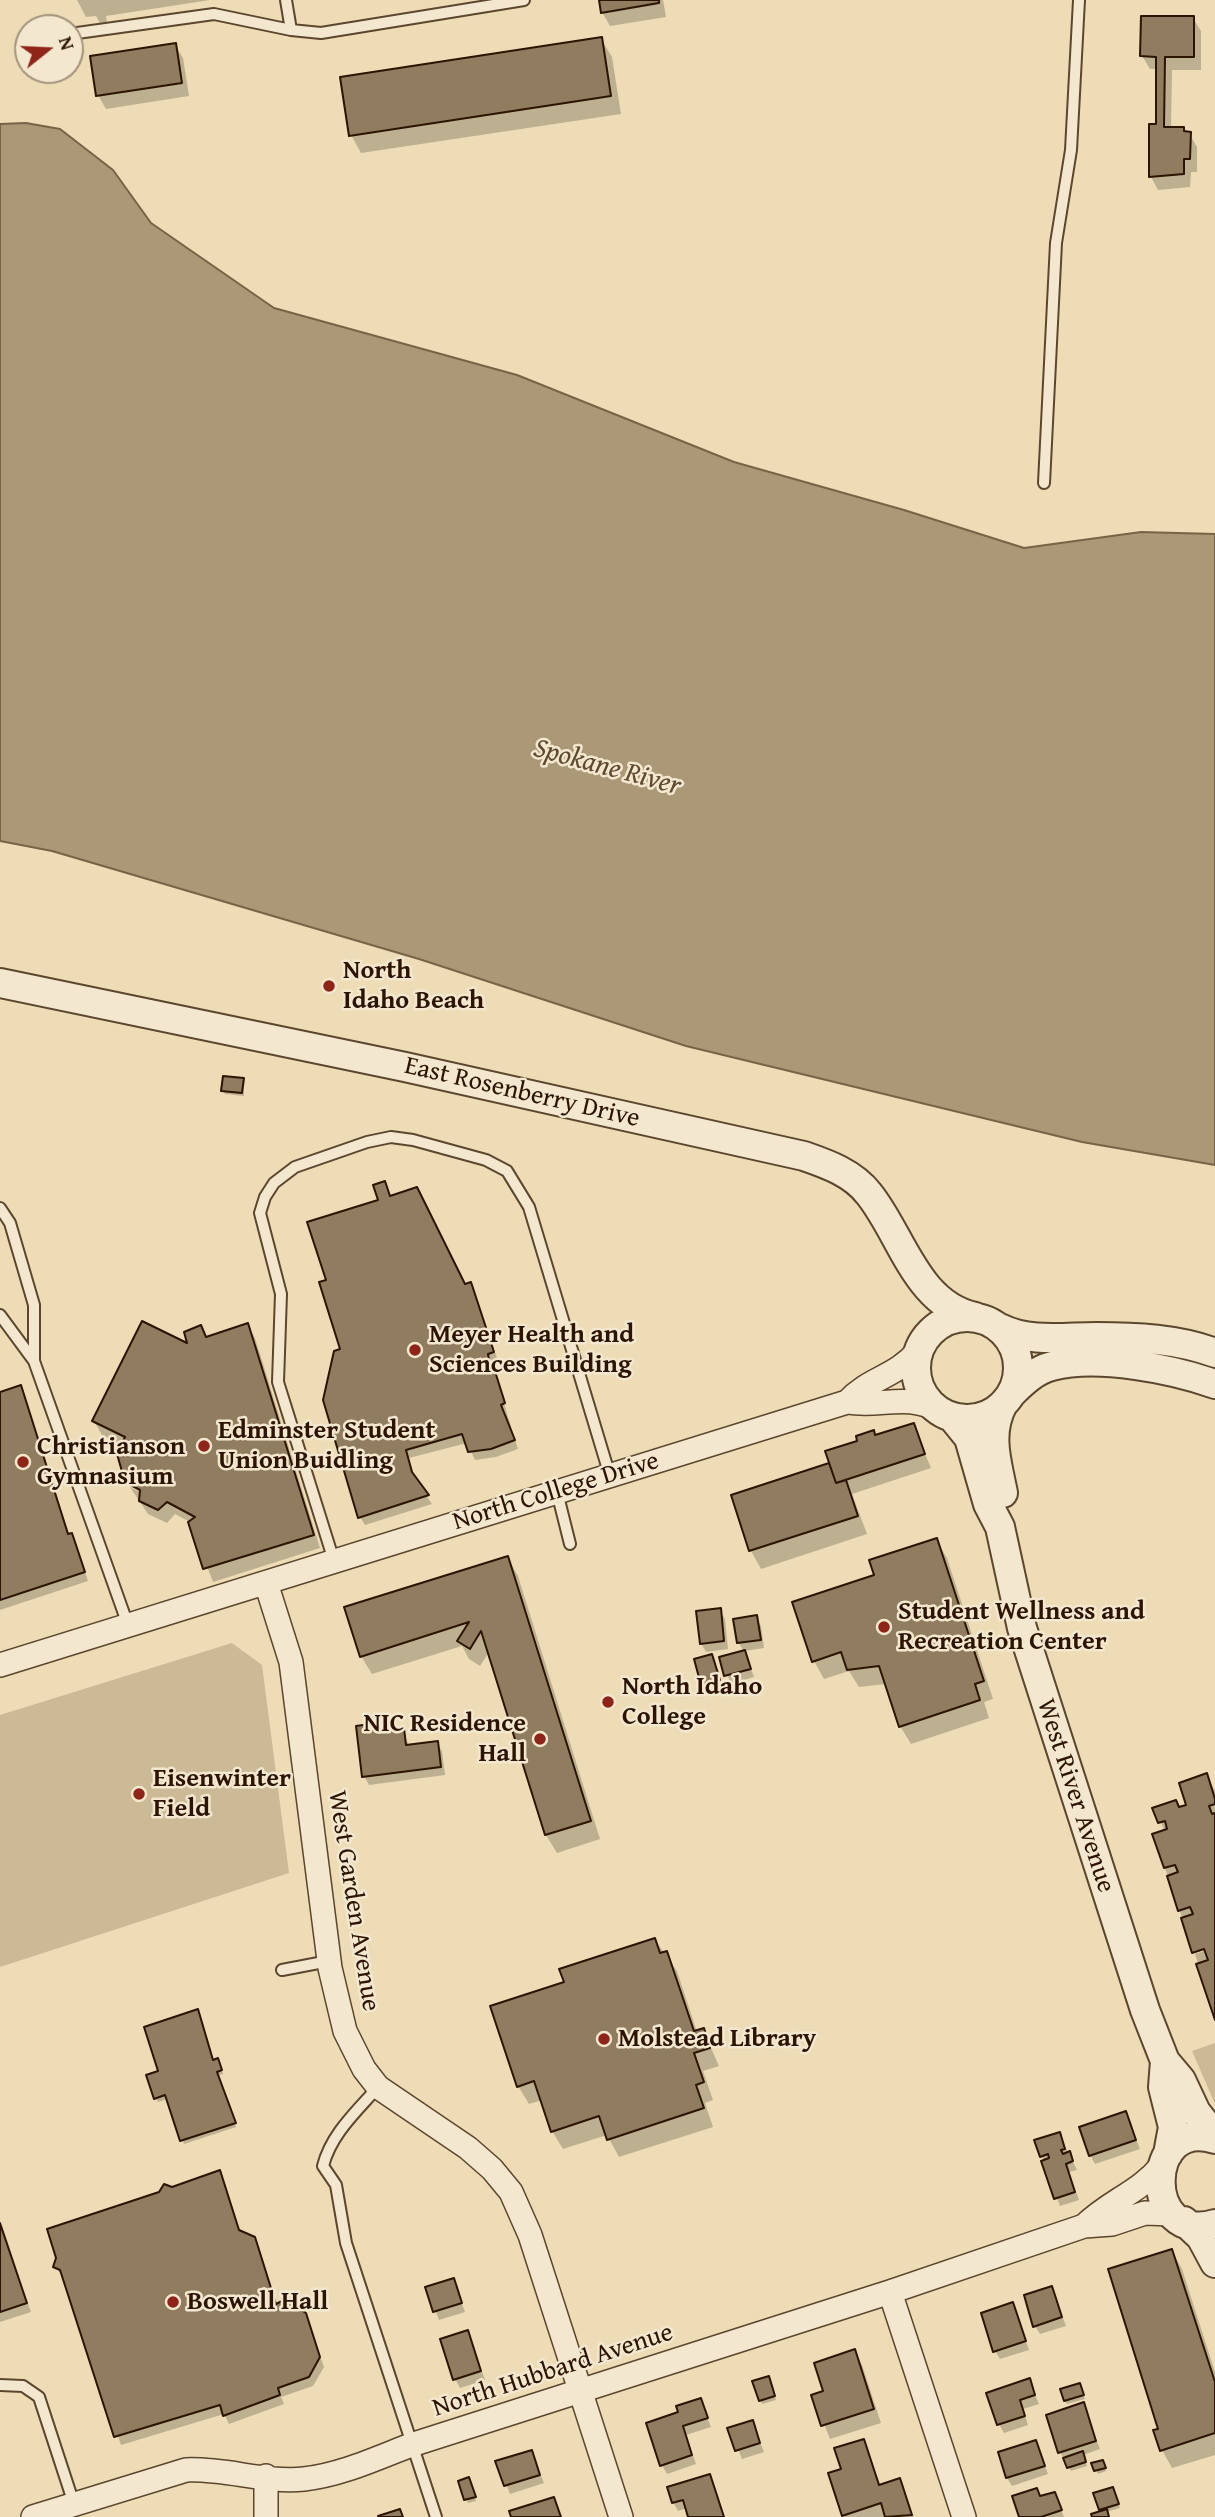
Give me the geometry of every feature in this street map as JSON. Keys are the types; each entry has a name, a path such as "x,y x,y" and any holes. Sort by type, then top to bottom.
{"street":[{"name":"East Rosenberry Drive","path":"0,983 405,1067 804,1156 851,1177 868,1192 917,1274 942,1303 958,1313 987,1323"},
{"path":"1215,1353 1164,1341 1017,1336 987,1323 961,1317 934,1328 919,1350 917,1377 929,1402 946,1414 979,1418 1008,1398 1035,1373 1071,1363 1156,1370 1215,1384"},
{"path":"987,1323 1010,1339 1017,1359 1017,1380 1008,1398"},
{"name":"North College Drive","path":"847,1402 861,1386 898,1371 919,1350"},
{"name":"West River Avenue","path":"1000,1527 1004,1502 993,1434 996,1418 1008,1398"},
{"name":"North College Drive","path":"0,1665 847,1402 868,1405 908,1399 946,1414"},
{"name":"West River Avenue","path":"946,1414 969,1438 989,1504 1000,1527 1021,1628 1145,2010 1165,2062 1181,2080 1196,2112 1215,2138"},
{"name":"West Garden Avenue","path":"266,1583 291,1662 329,1961 345,2031 364,2069 378,2087 468,2148 492,2169 511,2192 530,2235 621,2517"},
{"name":"West River Avenue","path":"1165,2062 1163,2087 1173,2127 1160,2192 1178,2218"},
{"path":"1165,2160 1187,2140 1215,2138"},
{"name":"North Hubbard Avenue","path":"1084,2226 1104,2207 1147,2183 1165,2160"},
{"name":"North Hubbard Avenue","path":"33,2517 186,2470 209,2469 304,2479 327,2474 890,2292 1084,2226 1112,2224 1145,2213 1178,2218"},
{"path":"1178,2218 1196,2225 1215,2224"},
{"path":"1178,2218 1201,2237 1215,2263"},
{"path":"890,2292 964,2517"},
{"path":"265,2476 266,2517"}],"lane":[{"path":"286,0 291,30"},
{"path":"84,32 214,14 291,30 321,33 524,0"},
{"path":"1044,483 1056,243 1071,150 1079,0"},
{"path":"334,1561 278,1382 281,1293 260,1213 274,1183 295,1167 367,1142 391,1137 413,1140 486,1160 507,1171 519,1187 529,1207 610,1476"},
{"path":"0,1208 10,1223 34,1304 34,1361"},
{"path":"0,1315 34,1361 128,1625"},
{"path":"557,1493 570,1544"},
{"path":"282,1970 329,1961"},
{"path":"378,2087 337,2135 327,2150 323,2166 336,2185 346,2243 436,2517"},
{"path":"0,2385 23,2386 40,2397 74,2504"}],"shaded area":[{"name":"Eisenwinter Field","path":"232,1643 262,1665 289,1873 0,1967 0,1715"},
{"path":"1215,2043 1215,2104 1192,2051"}],"water":[{"name":"Spokane River","path":"26,123 60,129 113,170 151,223 274,308 517,375 734,462 904,510 1024,548 1141,532 1215,534 1215,1165 1082,1142 686,1046 419,959 52,851 0,841 0,124"}],"building":[{"path":"599,0 659,0 659,3 601,13"},
{"path":"1141,16 1194,16 1194,57 1165,57 1164,127 1184,127 1184,131 1191,132 1190,159 1184,159 1184,174 1149,177 1149,124 1156,124 1156,57 1140,56"},
{"path":"602,37 611,96 349,136 340,77"},
{"path":"176,43 182,83 96,96 90,56"},
{"path":"223,1076 244,1078 242,1093 221,1091"},
{"name":"Meyer Health and Sciences Building","path":"385,1181 390,1196 417,1187 465,1284 471,1282 494,1352 488,1354 490,1366 493,1365 505,1403 501,1405 515,1440 491,1449 468,1452 462,1434 406,1450 412,1472 429,1495 358,1518 323,1400 334,1351 340,1349 319,1282 326,1280 307,1222 378,1200 373,1185"},
{"name":"Edminster Student Union Buidling","path":"142,1321 187,1343 184,1332 201,1325 206,1337 248,1323 314,1535 203,1569 188,1522 195,1517 167,1502 158,1510 139,1501 140,1490 125,1482 117,1454 125,1437 92,1421"},
{"name":"Christianson Gymnasium","path":"21,1385 68,1534 72,1533 85,1572 0,1600 0,1392"},
{"path":"914,1423 925,1454 836,1483 825,1451 857,1441 856,1436 874,1430 875,1435"},
{"path":"829,1463 836,1483 846,1480 858,1516 749,1551 731,1495"},
{"name":"Student Wellness and Recreation Center","path":"937,1538 984,1681 975,1684 980,1700 899,1727 879,1666 847,1670 841,1652 812,1662 792,1602 874,1575 869,1560"},
{"name":"NIC Residence Hall","path":"508,1556 591,1821 545,1835 481,1631 470,1649 457,1641 469,1622 360,1657 344,1607"},
{"path":"721,1608 724,1641 700,1644 696,1611"},
{"path":"757,1615 761,1640 737,1643 733,1619"},
{"path":"745,1650 751,1669 724,1676 719,1657"},
{"path":"712,1654 720,1680 701,1685 694,1659"},
{"path":"384,1722 385,1731 404,1728 406,1745 438,1741 441,1767 362,1777 356,1726"},
{"path":"1207,1773 1215,1799 1215,1804 1209,1806 1212,1814 1215,1813 1215,2020 1196,1964 1208,1960 1204,1949 1192,1953 1181,1918 1193,1914 1190,1907 1178,1911 1167,1876 1178,1872 1175,1865 1164,1868 1152,1834 1167,1829 1165,1821 1158,1823 1152,1808 1176,1800 1179,1807 1186,1805 1179,1783"},
{"name":"Molstead Library","path":"655,1938 660,1953 667,1951 694,2031 704,2028 710,2048 694,2053 704,2082 696,2085 704,2108 607,2140 599,2116 551,2132 534,2081 517,2087 490,2006 564,1982 559,1969"},
{"path":"198,2009 213,2060 218,2058 222,2070 217,2072 236,2123 180,2141 165,2095 154,2099 146,2075 158,2071 144,2027"},
{"path":"1126,2111 1136,2140 1089,2156 1079,2127"},
{"path":"1060,2132 1065,2149 1061,2150 1063,2154 1070,2151 1073,2161 1066,2164 1075,2192 1054,2199 1041,2161 1049,2158 1048,2154 1040,2157 1034,2140"},
{"name":"Boswell Hall","path":"220,2170 239,2230 255,2237 276,2304 284,2300 306,2313 320,2357 309,2377 278,2388 280,2395 223,2416 220,2405 114,2437 60,2270 53,2267 56,2258 47,2229 159,2192 164,2184 172,2187"},
{"path":"0,2223 27,2303 0,2312"},
{"path":"1172,2249 1215,2382 1215,2433 1160,2451 1153,2430 1158,2429 1108,2269"},
{"path":"454,2278 462,2303 433,2312 425,2287"},
{"path":"1052,2286 1062,2317 1033,2327 1024,2295"},
{"path":"1013,2302 1026,2341 993,2352 981,2313"},
{"path":"468,2330 481,2371 453,2380 440,2339"},
{"path":"855,2349 874,2409 821,2426 811,2395 823,2391 814,2363"},
{"path":"769,2376 775,2396 759,2401 752,2381"},
{"path":"1030,2378 1035,2395 1020,2400 1025,2416 997,2425 986,2393"},
{"path":"1080,2383 1084,2395 1064,2401 1060,2389"},
{"path":"701,2398 708,2418 683,2426 692,2455 660,2466 646,2423 678,2412 676,2406"},
{"path":"1084,2402 1096,2441 1058,2453 1046,2415"},
{"path":"753,2420 760,2443 735,2451 727,2428"},
{"path":"864,2439 879,2485 900,2478 912,2515 885,2517 881,2503 842,2516 828,2473 841,2469 834,2448"},
{"path":"1036,2440 1045,2466 1006,2478 998,2452"},
{"path":"532,2450 540,2475 504,2486 495,2461"},
{"path":"1083,2451 1086,2462 1067,2468 1063,2458"},
{"path":"1103,2460 1106,2468 1094,2471 1091,2463"},
{"path":"710,2474 724,2517 688,2517 683,2500 672,2503 667,2487"},
{"path":"469,2477 476,2497 464,2500 458,2481"},
{"path":"1113,2487 1119,2504 1099,2510 1093,2493"},
{"path":"1037,2488 1040,2496 1055,2492 1062,2510 1041,2517 1019,2517 1012,2496"},
{"path":"554,2497 561,2517 511,2517 509,2511"},
{"path":"400,2509 403,2517 378,2516"},
{"path":"1107,2509 1109,2517 1092,2517 1091,2514"}],"place":[{"name":"North Idaho Beach","path":"329,986"},
{"name":"Meyer Health and Sciences Building","path":"415,1350"},
{"name":"Edminster Student Union Buidling","path":"204,1446"},
{"name":"Christianson Gymnasium","path":"23,1462"},
{"name":"Student Wellness and Recreation Center","path":"884,1627"},
{"name":"North Idaho College","path":"608,1702"},
{"name":"NIC Residence Hall","path":"540,1739"},
{"name":"Eisenwinter Field","path":"139,1794"},
{"name":"Molstead Library","path":"604,2039"},
{"name":"Boswell Hall","path":"173,2302"}]}
